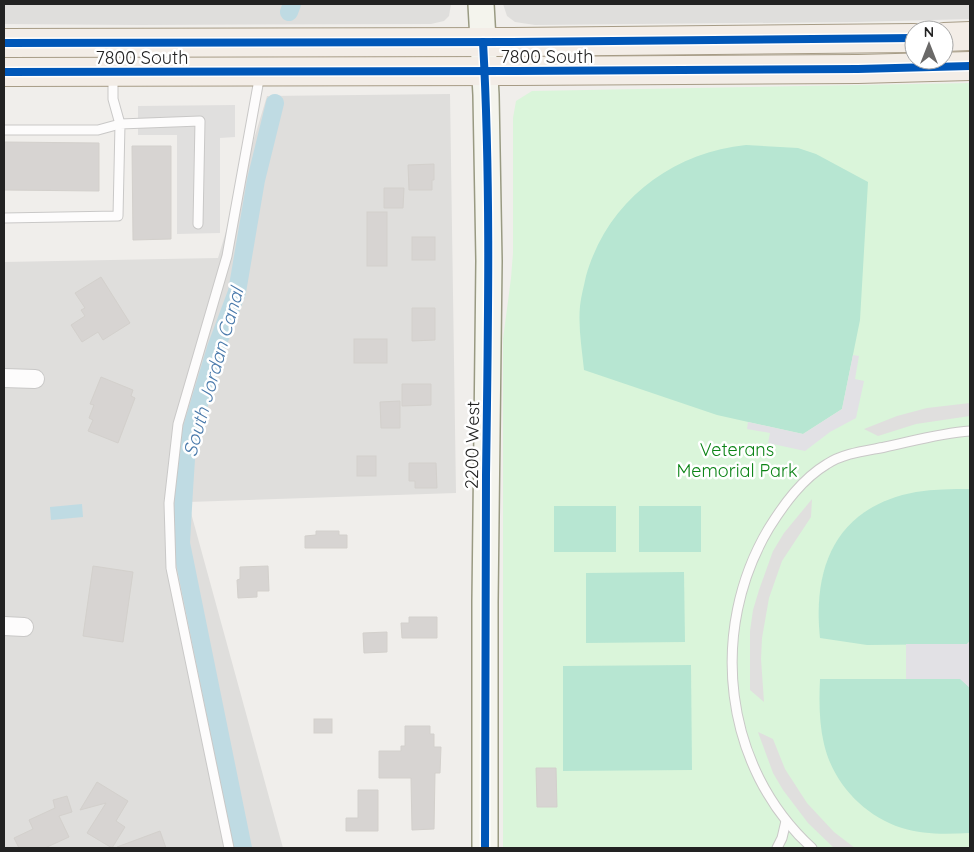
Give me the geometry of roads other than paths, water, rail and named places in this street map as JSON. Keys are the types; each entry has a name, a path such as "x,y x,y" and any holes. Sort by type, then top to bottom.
{"main road":[{"path":"954,37 970,36"},
{"name":"7800 South","path":"4,43 483,42 904,38"},
{"name":"7800 South","path":"4,72 849,69 970,66"}],"street":[{"name":"2200 West","path":"482,4 489,261 485,602 485,848"},
{"path":"4,378 35,379"},
{"path":"4,626 24,626"}],"lane":[{"path":"229,848 172,568 169,502 178,424 227,256 261,71"},
{"path":"4,218 118,216 120,124 114,99 113,72"},
{"path":"4,130 98,130 120,124 200,121 198,224"},
{"path":"812,848 786,821 756,775 740,731 733,688 732,660 739,601 749,570 761,542 777,515 808,478 826,464 838,458 933,435 970,431"},
{"path":"777,848 782,838 786,821"}],"water":[{"path":"82,504 83,517 51,520 50,507"}],"waterway":[{"name":"South Jordan Canal","path":"289,12 292,4"},
{"name":"South Jordan Canal","path":"243,848 181,543 187,444 216,348 237,292 256,180 275,103"}],"park label":[{"name":"Veterans Memorial Park","path":"737,459"}]}
